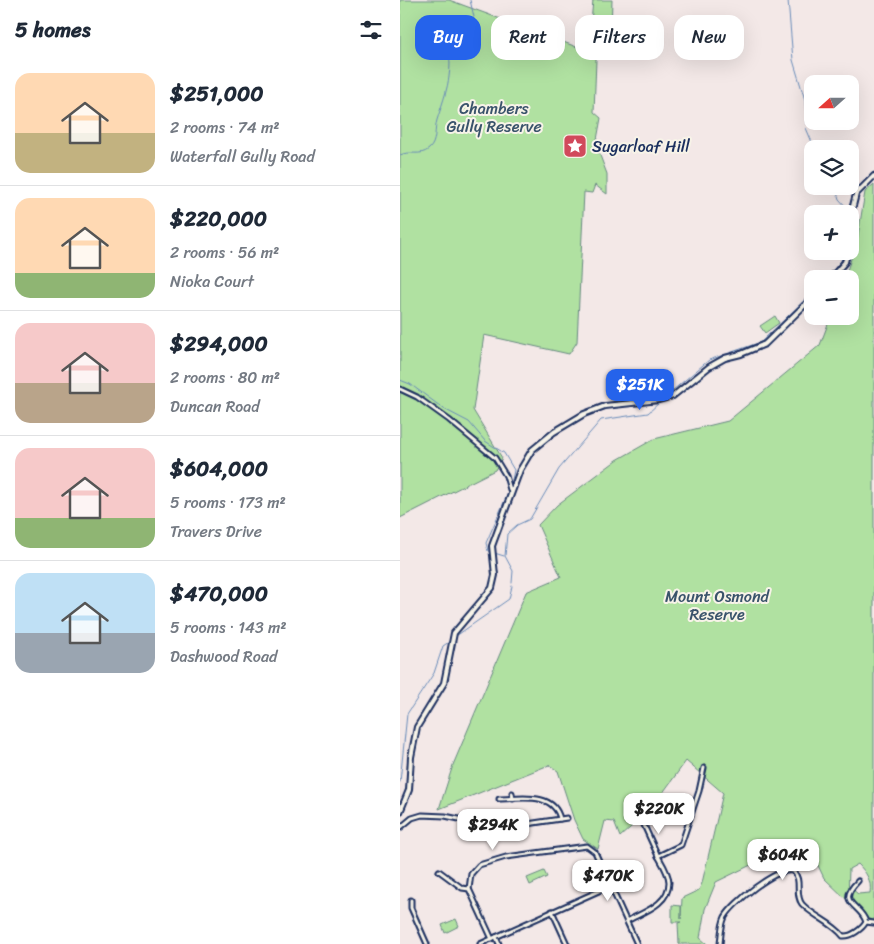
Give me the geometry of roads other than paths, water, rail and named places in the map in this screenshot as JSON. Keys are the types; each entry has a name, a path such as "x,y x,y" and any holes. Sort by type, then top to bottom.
{"street":[{"path":"853,205 856,194 874,176"},
{"path":"838,270 846,260"},
{"path":"400,812 409,790 411,757 417,727 444,683 454,633 492,588 494,575 491,552 522,465 532,450 566,424 605,406 659,400 673,396 710,367 725,358 741,354 765,344 804,306"},
{"path":"400,389 417,397 449,420 495,458 506,476 511,494"},
{"path":"658,856 681,845 699,791 704,768"},
{"path":"512,793 513,799"},
{"path":"498,799 537,798 554,806 560,818"},
{"path":"400,828 412,818 425,815 445,816 501,828 567,818"},
{"path":"626,920 658,905 667,893 669,882 643,822"},
{"path":"499,944 494,938 469,889 471,874 479,865 506,857 587,846 595,852 637,944"},
{"path":"720,944 724,919 731,908 768,879 787,870 793,871 798,877 798,896 803,905 835,927 843,936 854,933 866,922"},
{"path":"438,871 462,888 469,889"},
{"path":"858,881 850,889 850,905 866,922 874,923"},
{"path":"480,944 610,886"},
{"path":"410,900 410,908 427,944"},
{"path":"552,911 567,944"}],"waterway":[{"path":"400,155 422,153 432,146 450,71 449,58 443,41 446,36 474,17 470,0"},
{"path":"788,0 793,60 804,97"},
{"path":"807,130 811,140"},
{"path":"850,205 856,190 874,172"},
{"path":"838,195 844,205"},
{"path":"834,270 841,260"},
{"path":"666,396 709,360 761,342 804,301"},
{"path":"400,380 410,384 444,409 469,422 485,441 504,453 514,470 511,485"},
{"path":"512,583 513,571 505,556 507,534 517,525 530,519 559,469 601,420 648,413 659,403"},
{"path":"504,556 488,551 486,543 508,493"},
{"path":"456,636 509,599 512,586"},
{"path":"400,782 407,714 434,673 443,646 449,642"}],"place":[{"name":"Sugarloaf Hill","path":"575,146"}],"park label":[{"name":"Chambers Gully Reserve","path":"494,117"},
{"name":"Mount Osmond Reserve","path":"717,605"}]}
